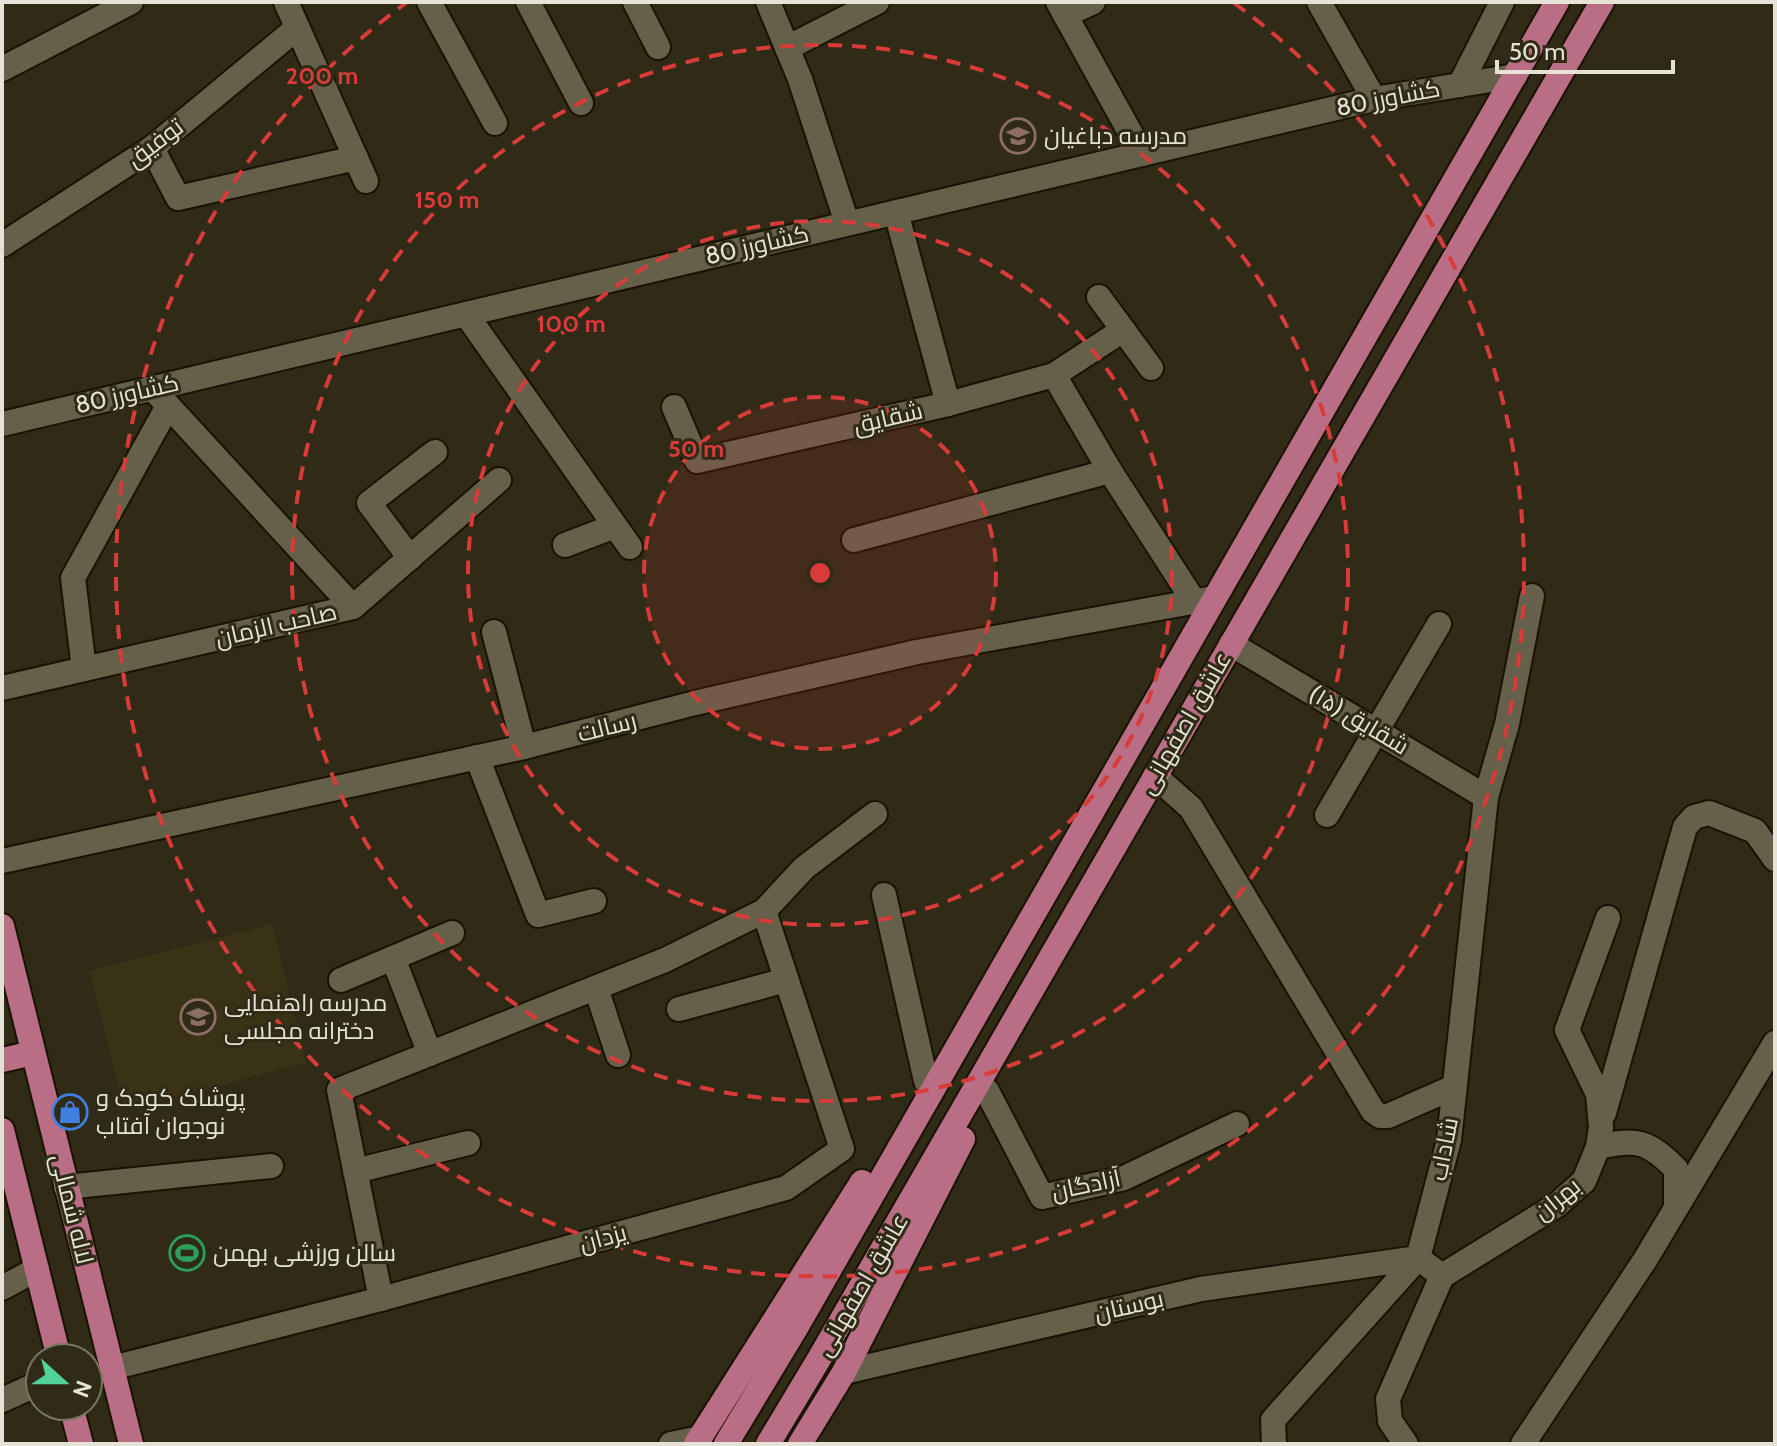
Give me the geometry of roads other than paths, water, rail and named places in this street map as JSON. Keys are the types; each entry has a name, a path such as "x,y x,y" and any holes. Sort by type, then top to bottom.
{"main road":[{"name":"عاشق اصفهانی","path":"726,1444 804,1315 1033,913 1204,600 1557,2"},
{"name":"عاشق اصفهانی","path":"768,1444 1602,2"},
{"path":"698,1441 1033,913"},
{"name":"لاله شمالی","path":"2,926 131,1444"},
{"path":"800,1444 844,1372 1066,930"},
{"path":"2,1060 33,1053"},
{"name":"لاله شمالی","path":"2,1130 55,1342"},
{"path":"75,1422 81,1444"}],"street":[{"path":"2,69 131,2"},
{"path":"286,2 366,181"},
{"path":"429,2 495,123"},
{"path":"528,2 581,103"},
{"path":"635,2 658,47"},
{"path":"768,2 800,79 847,223"},
{"path":"787,48 877,2"},
{"path":"1093,2 1062,8 1142,154"},
{"path":"1319,2 1374,99"},
{"path":"1460,85 1502,2"},
{"name":"توفیق","path":"2,245 152,148 297,28"},
{"name":"کشاورز 80","path":"2,424 160,397 466,314 1374,99 1515,76"},
{"path":"152,148 178,198 356,158"},
{"path":"896,212 948,404"},
{"path":"1099,297 1151,368"},
{"path":"466,314 630,547"},
{"name":"شقایق","path":"674,407 697,461 948,404 1054,375 1123,330"},
{"path":"1054,375 1110,471 1204,600"},
{"path":"84,669 73,578 160,397"},
{"name":"صاحب الزمان","path":"2,688 353,607 160,397"},
{"path":"410,558 369,503 435,452"},
{"path":"854,540 1110,471"},
{"path":"353,607 499,480"},
{"path":"565,545 615,526"},
{"name":"شاداب","path":"1274,1444 1273,1420 1418,1258 1449,1140 1486,797 1507,724 1532,596"},
{"name":"رسالت","path":"2,861 524,747 695,703 917,652 1204,600"},
{"path":"1327,815 1439,624"},
{"path":"494,632 524,747"},
{"name":"شقایق (۱۵)","path":"1231,644 1486,797"},
{"path":"477,757 538,915 594,901"},
{"path":"1155,776 1191,808 1373,1111 1380,1116 1388,1116 1454,1087"},
{"name":"بهران","path":"1442,1276 1557,1205 1584,1181 1685,827 1694,817 1709,813 1755,831 1775,859"},
{"path":"381,1299 339,1090 665,960 764,911 804,868 875,814"},
{"path":"884,895 926,1081"},
{"name":"یزدان","path":"112,1368 381,1299 786,1188 842,1149 764,911"},
{"path":"1608,918 1567,1030 1598,1094 1599,1137 1655,1148 1676,1169 1676,1210"},
{"path":"341,980 452,933"},
{"path":"393,958 430,1054"},
{"path":"679,1009 786,980"},
{"path":"596,988 618,1055"},
{"path":"1523,1444 1645,1260 1775,1043"},
{"name":"آزادگان","path":"987,1091 1042,1197 1124,1178 1237,1124"},
{"path":"355,1171 468,1143"},
{"path":"66,1187 271,1166"},
{"path":"1406,1444 1390,1421 1388,1399 1442,1276 1418,1258"},
{"name":"بوستان","path":"844,1372 1201,1289 1418,1258"},
{"path":"2,1288 37,1269"},
{"path":"2,1400 24,1390"},
{"path":"671,1444 698,1441"}],"place":[{"name":"مدرسه دباغیان","path":"1018,136"},
{"name":"مدرسه راهنمایی دخترانه مجلسی","path":"198,1017"},
{"name":"پوشاک کودک و نوجوان آفتاب","path":"70,1112"},
{"name":"سالن ورزشی بهمن","path":"187,1253"}]}
